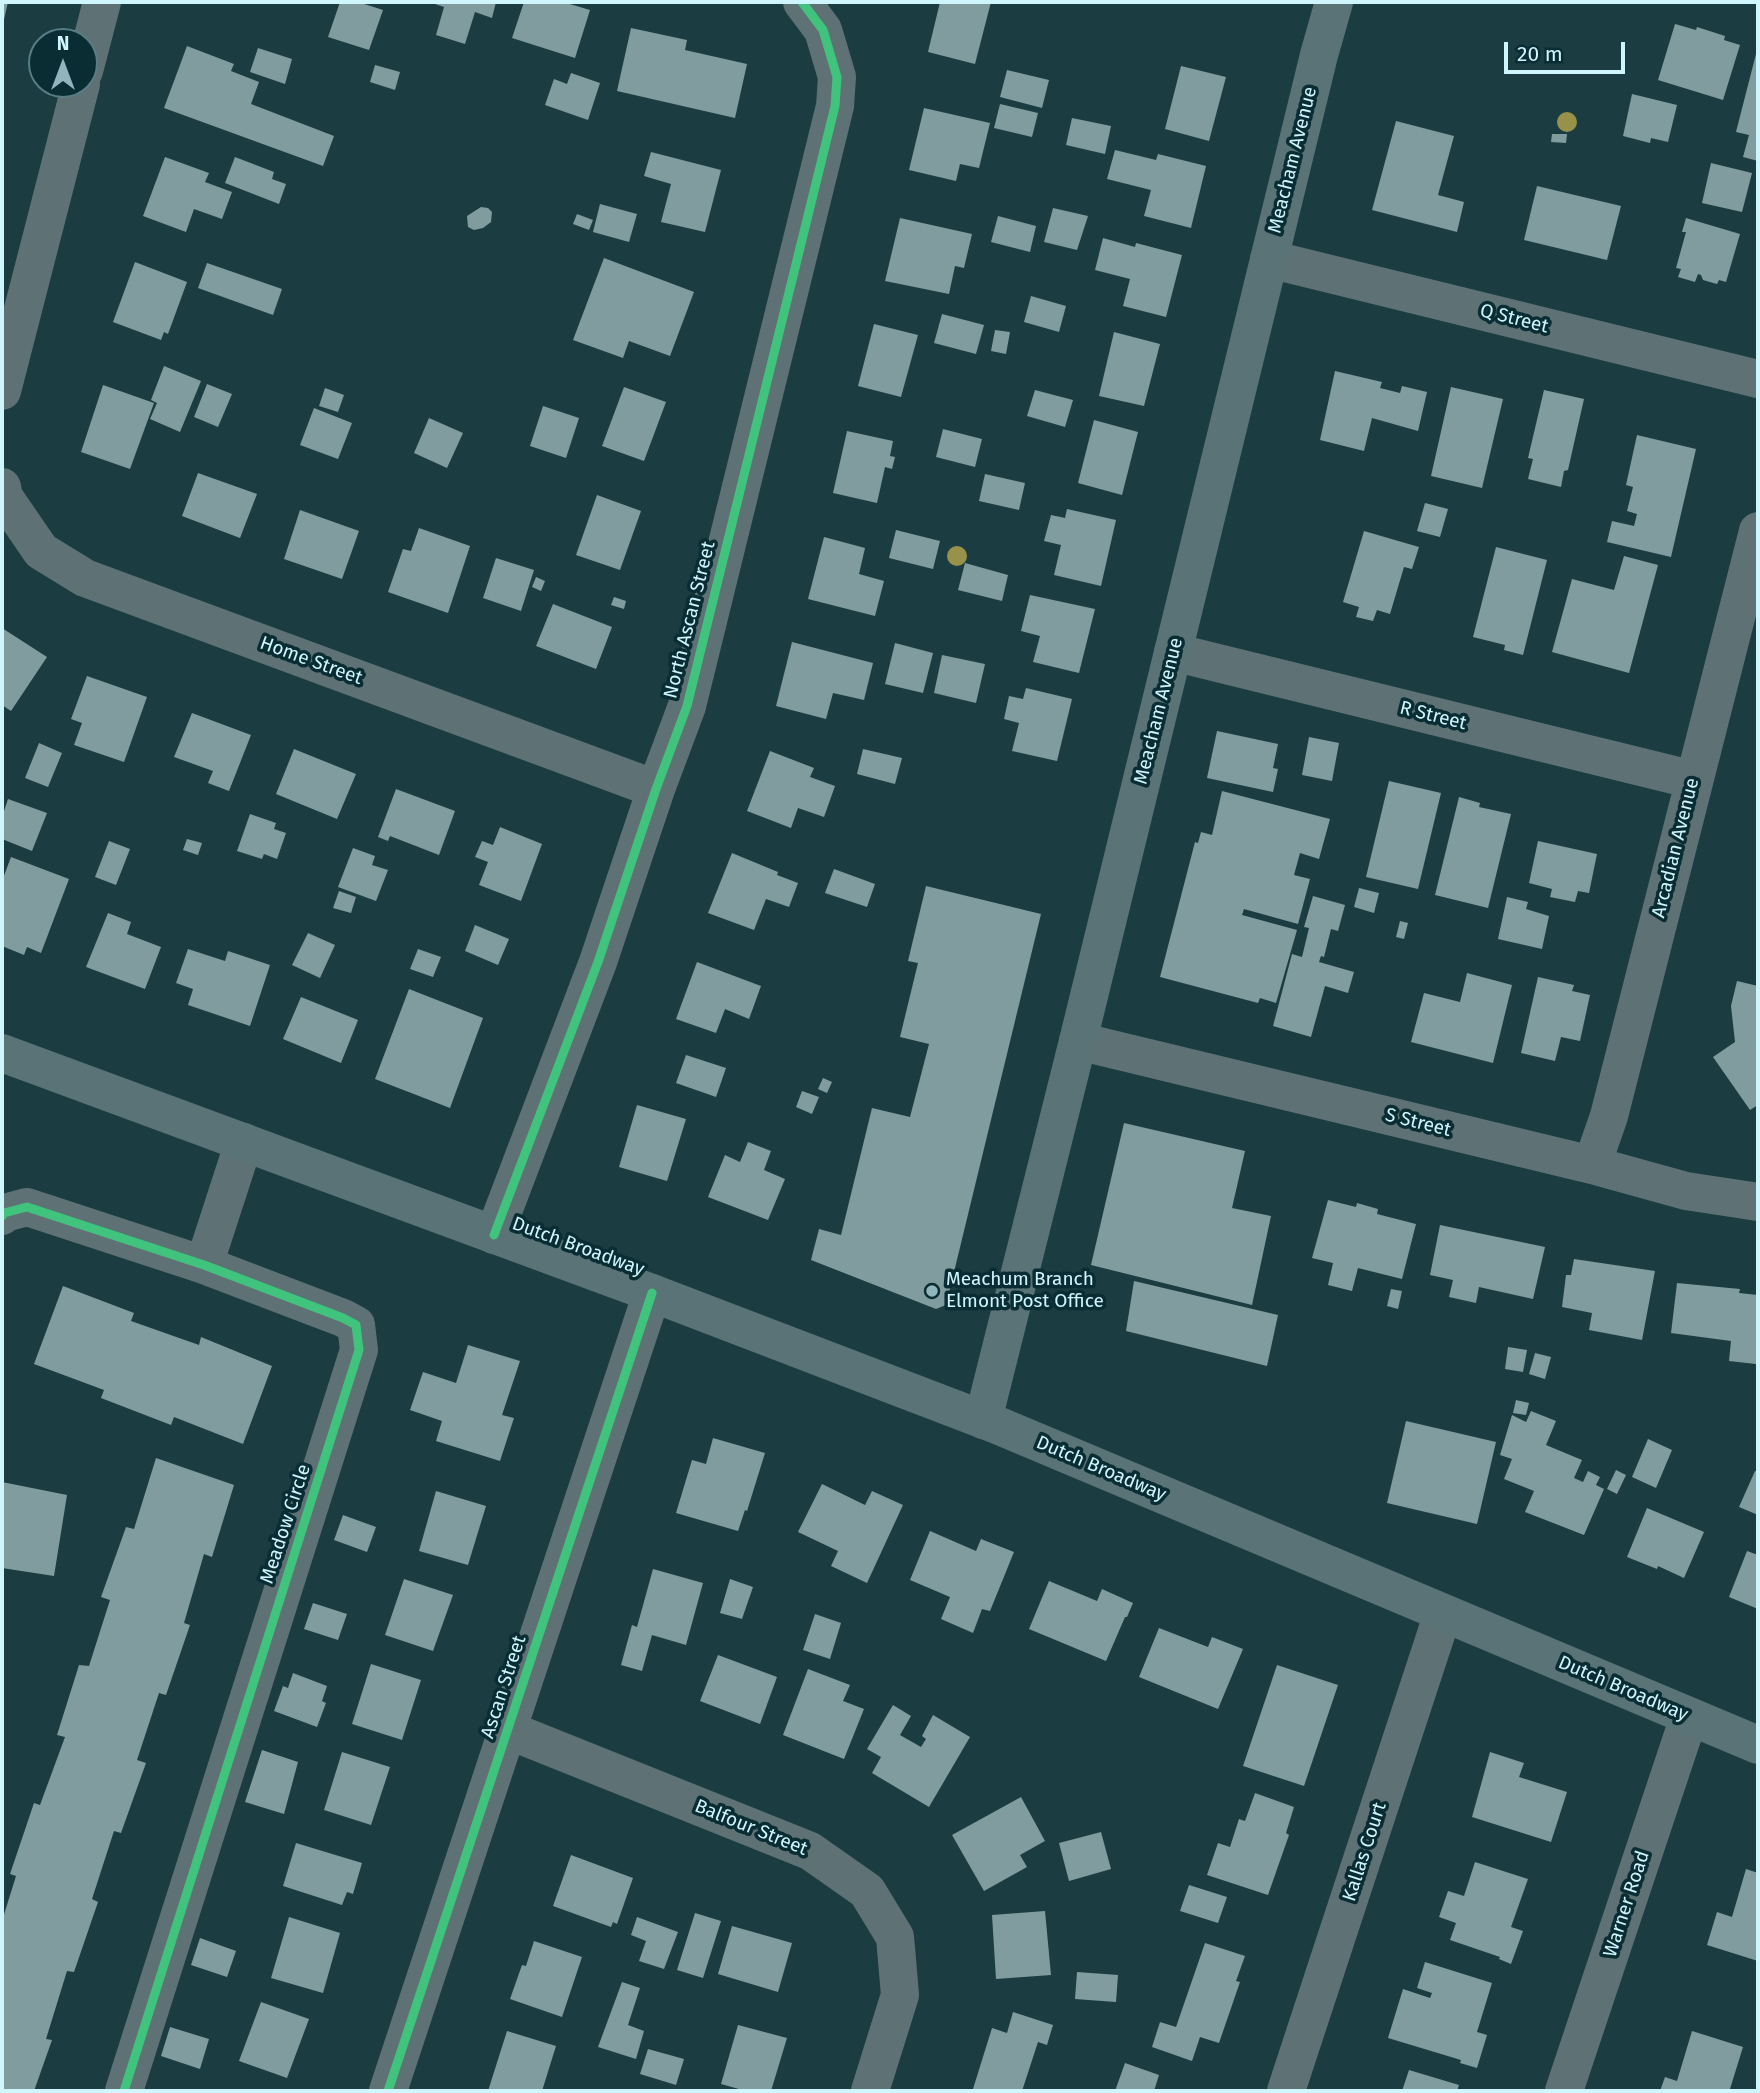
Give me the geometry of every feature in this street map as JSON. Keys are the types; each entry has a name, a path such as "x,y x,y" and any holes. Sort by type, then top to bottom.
{"main road":[{"name":"Meacham Avenue","path":"983,1420 1318,55 1334,2"},
{"name":"Dutch Broadway","path":"2,1054 652,1293 983,1420 1758,1745"}],"street":[{"path":"95,28 102,2"},
{"name":"North Ascan Street","path":"494,1235 598,962 687,706 835,106 837,77 823,30 802,2"},
{"path":"2,391 76,98"},
{"name":"Q Street","path":"1269,259 1758,379"},
{"name":"Home Street","path":"2,488 4,497 41,551 85,578 656,789"},
{"name":"Arcadian Avenue","path":"1592,1165 1609,1116 1758,531"},
{"name":"R Street","path":"1173,652 1694,780"},
{"name":"S Street","path":"1078,1041 1592,1165 1686,1191 1758,1202"},
{"path":"204,1265 244,1142"},
{"name":"Meadow Circle","path":"2,1216 4,1213 27,1207 35,1209 204,1265 356,1325 359,1350 124,2091"},
{"name":"Ascan Street","path":"388,2091 652,1293"},
{"name":"Kallas Court","path":"1286,2091 1443,1613"},
{"name":"Warner Road","path":"1564,2091 1689,1717"},
{"name":"Balfour Street","path":"508,1730 810,1851 867,1891 895,1937 900,1995 870,2091"}],"building":[{"path":"2,2 8,2 3,24 2,24"},
{"path":"340,2 358,2 383,10 369,50 328,37"},
{"path":"429,2 496,2 492,18 475,12 465,44 436,35 444,7"},
{"path":"524,2 563,2 590,10 575,58 512,38"},
{"path":"940,2 991,2 975,64 928,52"},
{"path":"1675,24 1696,30 1697,27 1725,36 1724,40 1740,45 1723,100 1658,80"},
{"path":"631,28 687,40 685,50 747,64 735,118 617,91"},
{"path":"187,46 234,64 231,71 259,82 251,104 334,136 323,166 164,108"},
{"path":"258,48 292,59 285,84 250,72"},
{"path":"1757,50 1758,161 1743,157 1749,135 1736,132"},
{"path":"375,65 400,72 395,90 370,82"},
{"path":"1181,66 1226,77 1209,141 1165,129"},
{"path":"1007,70 1049,80 1042,108 1000,97"},
{"path":"571,73 600,83 588,120 545,105 554,79 567,84"},
{"path":"1632,94 1677,105 1668,142 1651,138 1650,143 1623,136"},
{"path":"1000,104 1038,113 1032,137 994,128"},
{"path":"924,108 990,123 979,168 960,164 956,181 909,170"},
{"path":"1072,118 1111,126 1105,154 1066,145"},
{"path":"1396,121 1454,136 1438,195 1464,202 1457,232 1372,210"},
{"path":"1552,134 1567,134 1566,143 1551,142"},
{"path":"1115,150 1156,160 1158,154 1206,166 1191,228 1144,216 1151,190 1107,179"},
{"path":"651,152 721,170 705,232 661,222 671,184 644,176"},
{"path":"165,157 209,173 205,182 232,192 222,219 194,209 186,232 143,216"},
{"path":"235,157 274,172 272,179 286,184 279,204 225,183"},
{"path":"1711,163 1752,173 1742,212 1702,203"},
{"path":"1537,186 1621,206 1607,260 1524,240"},
{"path":"600,204 637,214 629,242 593,232"},
{"path":"481,207 492,212 491,222 474,230 468,227 467,216"},
{"path":"1053,208 1088,216 1077,250 1044,242"},
{"path":"577,214 593,220 589,230 573,224"},
{"path":"998,216 1036,226 1030,252 991,242"},
{"path":"900,218 972,234 964,268 955,266 949,294 885,281"},
{"path":"1686,218 1740,234 1726,282 1719,280 1717,284 1703,280 1698,274 1695,282 1678,277 1681,269 1676,268 1686,232 1682,232"},
{"path":"1103,238 1182,255 1166,317 1123,306 1130,279 1095,270"},
{"path":"604,258 694,292 670,356 629,341 623,358 573,340"},
{"path":"135,262 187,282 168,334 164,332 161,340 113,322"},
{"path":"207,263 282,289 273,315 198,288"},
{"path":"1031,296 1066,306 1059,332 1024,322"},
{"path":"942,314 984,325 976,354 934,343"},
{"path":"874,324 918,335 901,397 858,386"},
{"path":"995,330 1010,332 1006,354 991,351"},
{"path":"1114,332 1160,344 1144,406 1099,396"},
{"path":"164,366 201,381 180,432 150,419 157,403 151,400"},
{"path":"1335,371 1382,382 1380,388 1400,393 1402,386 1427,392 1418,431 1372,418 1364,451 1320,440"},
{"path":"207,384 232,394 218,427 194,417"},
{"path":"103,385 154,403 130,469 81,452"},
{"path":"624,387 666,402 644,461 602,446"},
{"path":"1451,387 1503,399 1482,488 1431,476"},
{"path":"325,388 344,395 338,412 319,406"},
{"path":"1035,390 1073,400 1065,427 1027,416"},
{"path":"1544,390 1584,399 1568,470 1564,471 1561,487 1528,479 1533,459 1528,458"},
{"path":"543,406 579,418 566,458 530,446"},
{"path":"314,408 352,423 338,459 300,445"},
{"path":"429,418 463,433 447,468 414,453"},
{"path":"1094,420 1138,432 1122,495 1078,483"},
{"path":"943,429 982,439 975,467 936,457"},
{"path":"847,431 893,441 890,456 895,457 892,469 885,467 877,503 833,493"},
{"path":"1637,435 1696,449 1671,557 1607,542 1612,521 1634,526 1637,514 1627,511 1633,487 1626,485"},
{"path":"198,473 257,494 240,538 182,516"},
{"path":"985,474 1025,483 1019,510 979,501"},
{"path":"597,495 641,511 620,570 576,555"},
{"path":"1425,503 1448,509 1440,537 1417,531"},
{"path":"1067,509 1116,520 1101,586 1054,575 1061,545 1044,541 1051,515 1065,518"},
{"path":"300,510 359,531 342,579 284,559"},
{"path":"419,528 470,546 448,613 388,592 403,549 411,551"},
{"path":"896,530 940,541 933,569 889,558"},
{"path":"1364,531 1419,547 1412,569 1404,567 1390,614 1377,610 1373,621 1356,617 1359,607 1343,602"},
{"path":"824,537 865,548 859,574 884,581 875,616 808,599"},
{"path":"1496,547 1547,560 1523,655 1504,650 1505,645 1473,637"},
{"path":"1624,556 1658,565 1629,673 1552,652 1572,579 1614,590"},
{"path":"496,558 534,570 521,611 483,598"},
{"path":"965,563 1008,575 1002,601 958,590"},
{"path":"536,577 545,581 541,591 532,587"},
{"path":"1030,595 1095,609 1079,673 1033,662 1040,636 1021,631"},
{"path":"614,597 626,601 624,609 611,605"},
{"path":"553,604 612,627 596,669 536,646"},
{"path":"2,628 47,657 11,711 2,705"},
{"path":"792,642 873,663 864,700 833,693 826,719 776,706"},
{"path":"895,643 933,653 923,693 885,684"},
{"path":"942,655 985,664 976,703 934,693"},
{"path":"87,676 147,697 124,762 74,745 82,723 71,719"},
{"path":"1026,688 1072,699 1057,761 1012,751 1019,723 1004,719 1009,696 1023,699"},
{"path":"192,713 251,735 229,791 208,783 213,771 174,757"},
{"path":"1217,731 1278,744 1273,768 1278,769 1273,792 1207,778"},
{"path":"1309,737 1339,743 1332,781 1302,775"},
{"path":"39,743 62,753 48,787 25,778"},
{"path":"294,749 356,774 337,819 276,794"},
{"path":"863,749 902,758 895,784 857,774"},
{"path":"770,751 814,768 810,777 835,786 824,817 798,808 791,828 747,811"},
{"path":"1389,781 1441,793 1418,889 1366,877"},
{"path":"396,789 455,811 439,855 390,836 388,841 378,837"},
{"path":"1222,791 1330,819 1319,859 1300,853 1294,875 1310,879 1298,924 1244,909 1242,915 1297,930 1276,1003 1260,998 1258,1003 1160,977 1195,842 1198,843 1201,832 1212,835"},
{"path":"1459,797 1480,803 1479,807 1511,814 1488,908 1435,895"},
{"path":"8,799 47,813 32,851 2,839 2,817"},
{"path":"250,814 276,823 274,829 286,833 277,859 264,854 262,859 237,851"},
{"path":"500,827 542,844 521,901 479,885 488,862 475,857 482,841 493,845"},
{"path":"187,839 202,843 198,855 183,850"},
{"path":"109,841 130,849 116,885 95,877"},
{"path":"1538,841 1597,854 1589,893 1578,891 1575,902 1550,897 1552,889 1529,883"},
{"path":"353,848 375,856 372,865 388,870 376,901 338,887"},
{"path":"732,853 798,883 789,907 766,899 754,930 708,913"},
{"path":"11,857 69,879 41,953 27,947 24,955 2,946 2,881"},
{"path":"834,869 875,884 867,907 825,893"},
{"path":"926,886 1041,914 946,1305 936,1309 811,1260 819,1229 841,1235 872,1108 910,1117 929,1044 900,1037 918,963 908,961"},
{"path":"1359,888 1379,893 1374,913 1354,907"},
{"path":"339,891 356,897 351,913 333,908"},
{"path":"1313,896 1345,905 1338,931 1331,929 1324,957 1321,956 1319,962 1354,972 1348,993 1325,986 1311,1037 1273,1026 1292,954 1302,957 1309,928 1304,927"},
{"path":"1507,897 1528,902 1526,909 1549,916 1542,949 1498,939"},
{"path":"108,913 131,922 127,934 161,947 145,989 86,967"},
{"path":"1400,921 1408,923 1404,939 1396,937"},
{"path":"475,925 509,939 498,965 465,951"},
{"path":"308,933 335,945 320,978 292,965"},
{"path":"188,949 225,961 228,951 270,965 250,1026 188,1005 193,989 176,983"},
{"path":"418,949 441,957 433,977 410,969"},
{"path":"697,962 761,986 749,1019 725,1009 716,1033 676,1019"},
{"path":"1467,973 1512,985 1493,1063 1411,1042 1424,993 1460,1002"},
{"path":"1538,977 1574,985 1572,991 1590,995 1580,1041 1561,1037 1555,1061 1521,1053"},
{"path":"1737,981 1758,986 1758,1105 1750,1110 1713,1057 1735,1042 1731,1006"},
{"path":"409,989 483,1018 450,1108 375,1079"},
{"path":"301,997 358,1020 341,1063 283,1039"},
{"path":"686,1055 726,1068 716,1097 676,1083"},
{"path":"823,1078 832,1082 827,1093 818,1089"},
{"path":"802,1091 819,1097 812,1114 796,1107"},
{"path":"637,1105 686,1119 667,1181 619,1167"},
{"path":"1124,1123 1245,1151 1232,1208 1271,1216 1252,1305 1091,1265"},
{"path":"748,1142 771,1151 764,1170 785,1179 768,1220 708,1197 725,1155 740,1162"},
{"path":"1328,1200 1356,1207 1357,1203 1378,1209 1377,1214 1416,1224 1402,1279 1358,1268 1352,1291 1328,1285 1333,1263 1312,1258"},
{"path":"1440,1225 1545,1247 1533,1299 1479,1287 1476,1303 1449,1297 1453,1280 1430,1275"},
{"path":"1574,1259 1655,1271 1642,1340 1589,1330 1592,1313 1562,1307 1566,1275 1571,1275"},
{"path":"1134,1281 1278,1315 1267,1366 1126,1331"},
{"path":"1677,1283 1740,1289 1739,1293 1758,1295 1756,1364 1729,1361 1731,1341 1671,1333"},
{"path":"63,1286 134,1313 131,1321 199,1345 201,1337 272,1366 243,1444 174,1417 171,1425 101,1398 104,1390 34,1364"},
{"path":"1391,1289 1402,1291 1398,1309 1387,1306"},
{"path":"468,1345 520,1361 502,1415 514,1418 500,1461 436,1441 442,1421 410,1410 423,1372 456,1383"},
{"path":"1508,1347 1527,1350 1523,1372 1505,1369"},
{"path":"1535,1353 1551,1357 1545,1379 1529,1374"},
{"path":"1516,1400 1529,1403 1526,1415 1513,1413"},
{"path":"1531,1411 1556,1421 1546,1445 1582,1460 1574,1478 1583,1482 1588,1471 1600,1477 1596,1485 1604,1489 1584,1535 1525,1512 1534,1491 1504,1479 1512,1459 1500,1455 1512,1415 1526,1422"},
{"path":"1406,1421 1496,1442 1477,1524 1387,1503"},
{"path":"713,1438 765,1453 738,1531 676,1513 692,1460 706,1464"},
{"path":"1648,1439 1672,1450 1656,1488 1632,1477"},
{"path":"156,1458 234,1485 212,1557 204,1554 184,1623 190,1625 166,1695 159,1693 137,1760 146,1763 121,1833 114,1831 92,1899 98,1902 74,1972 67,1971 46,2039 52,2040 34,2091 2,2091 2,1921 16,1876 10,1874 34,1803 40,1805 65,1737 57,1735 79,1665 89,1666 110,1600 101,1597 126,1527 134,1529"},
{"path":"1616,1470 1626,1475 1617,1494 1607,1489"},
{"path":"1755,1471 1758,1472 1758,1515 1739,1507"},
{"path":"2,1482 67,1495 54,1576 2,1568"},
{"path":"822,1484 865,1505 872,1491 903,1505 867,1583 831,1566 838,1551 798,1532"},
{"path":"436,1491 486,1506 468,1565 419,1551"},
{"path":"1647,1508 1704,1532 1684,1578 1658,1566 1657,1569 1627,1557"},
{"path":"343,1515 376,1527 367,1552 334,1540"},
{"path":"930,1531 976,1551 981,1539 1014,1552 990,1611 982,1609 973,1633 941,1619 950,1597 910,1580"},
{"path":"1747,1551 1758,1555 1758,1609 1729,1597"},
{"path":"653,1569 703,1583 686,1645 652,1635 642,1671 621,1665 632,1625 637,1627"},
{"path":"404,1579 453,1595 433,1651 385,1635"},
{"path":"730,1579 753,1587 742,1619 720,1613"},
{"path":"1049,1581 1097,1601 1102,1589 1133,1603 1106,1661 1029,1629"},
{"path":"313,1603 347,1614 338,1640 304,1629"},
{"path":"815,1614 841,1623 830,1659 803,1650"},
{"path":"1159,1628 1208,1647 1212,1637 1243,1649 1218,1709 1139,1677"},
{"path":"718,1655 777,1677 760,1724 700,1701"},
{"path":"371,1664 421,1680 402,1740 352,1724"},
{"path":"1277,1665 1338,1685 1304,1786 1243,1766"},
{"path":"808,1669 850,1685 843,1701 864,1709 844,1759 783,1735"},
{"path":"293,1673 327,1686 322,1701 326,1703 317,1727 274,1711 283,1686 288,1688"},
{"path":"893,1705 911,1716 900,1735 921,1747 926,1739 922,1736 933,1715 970,1737 929,1807 872,1773 881,1757 867,1749"},
{"path":"262,1750 298,1762 284,1814 245,1802"},
{"path":"342,1752 390,1767 371,1825 324,1810"},
{"path":"1490,1752 1524,1763 1519,1777 1567,1792 1551,1842 1472,1817"},
{"path":"1255,1793 1294,1807 1286,1833 1289,1835 1268,1895 1207,1875 1218,1843 1230,1847 1239,1819 1245,1821"},
{"path":"1021,1797 1045,1841 1020,1855 1027,1867 984,1891 952,1835"},
{"path":"1101,1832 1111,1869 1069,1881 1059,1843"},
{"path":"296,1843 362,1863 353,1894 347,1892 342,1905 283,1886"},
{"path":"571,1855 633,1878 617,1924 613,1922 611,1927 553,1906"},
{"path":"1475,1862 1528,1879 1511,1927 1523,1931 1511,1964 1499,1959 1500,1957 1450,1940 1456,1923 1439,1917 1448,1891 1464,1896"},
{"path":"1746,1869 1758,1873 1758,1961 1707,1945 1717,1912 1732,1917"},
{"path":"1189,1885 1227,1897 1218,1923 1180,1911"},
{"path":"1045,1911 1051,1975 996,1979 992,1915"},
{"path":"695,1913 721,1921 703,1978 677,1970"},
{"path":"289,1917 340,1933 323,1993 271,1978"},
{"path":"637,1917 678,1932 664,1969 639,1961 646,1941 631,1935"},
{"path":"732,1926 792,1943 778,1992 718,1974"},
{"path":"200,1938 236,1951 227,1977 191,1965"},
{"path":"534,1941 582,1957 562,2017 510,1999 522,1965 526,1966"},
{"path":"1205,1943 1245,1956 1236,1981 1240,1982 1219,2043 1200,2037 1192,2061 1152,2047 1160,2022 1176,2027"},
{"path":"1425,1962 1492,1983 1477,2032 1487,2035 1477,2068 1460,2063 1461,2060 1388,2038 1403,1989 1430,1998 1432,1993 1417,1988"},
{"path":"1077,1972 1118,1975 1116,2002 1075,1999"},
{"path":"622,1982 640,1988 628,2025 644,2031 636,2059 598,2047"},
{"path":"261,2002 309,2019 287,2078 239,2061"},
{"path":"1013,2012 1053,2025 1047,2045 1038,2042 1022,2091 973,2089 992,2028 1007,2033"},
{"path":"738,2025 787,2038 771,2091 746,2091 721,2084"},
{"path":"170,2027 209,2039 200,2069 161,2056"},
{"path":"507,2031 556,2046 542,2091 488,2091"},
{"path":"1692,2031 1743,2047 1730,2089 1736,2091 1660,2091 1665,2077 1677,2081"},
{"path":"648,2049 684,2059 676,2085 640,2074"},
{"path":"1125,2063 1159,2075 1154,2091 1115,2091"},
{"path":"1409,2070 1459,2085 1457,2091 1402,2091"}],"cycle path":[{"path":"494,1235 598,962 687,706 835,106 837,77 823,30 802,2"},
{"path":"2,1216 4,1213 27,1207 204,1265 356,1325 359,1350 124,2091"},
{"path":"388,2091 652,1293"}],"place":[{"name":"Meachum Branch Elmont Post Office","path":"932,1291"}]}
